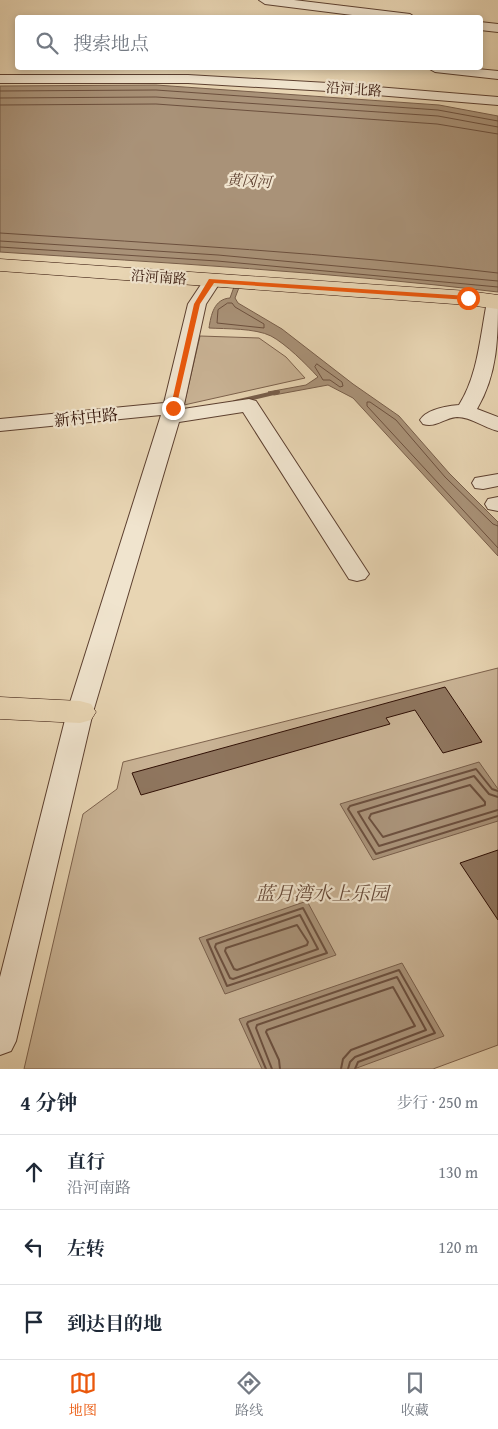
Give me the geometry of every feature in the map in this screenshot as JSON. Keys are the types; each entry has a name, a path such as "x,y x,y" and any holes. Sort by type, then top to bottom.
{"main road":[{"name":"沿河南路","path":"0,265 458,297 497,302"},
{"path":"0,708 80,712"}],"street":[{"path":"265,0 386,15"},
{"path":"483,26 498,28"},
{"path":"5,79 15,67"},
{"path":"246,82 251,70"},
{"path":"275,84 278,70"},
{"path":"451,70 498,76"},
{"name":"沿河北路","path":"5,79 157,73 275,84 307,81 498,101"},
{"path":"0,1040 80,712 171,413 197,304 212,281"},
{"path":"466,411 472,402 482,374 497,302"},
{"name":"新村中路","path":"0,425 249,406 357,574"},
{"path":"430,420 445,412 466,411 498,425"}],"green space":[{"path":"200,336 259,338 286,357 305,378 184,405"},
{"name":"蓝月湾水上乐园","path":"498,668 498,1045 433,1069 24,1069 83,814 117,789 123,762"}],"water":[{"name":"黄冈河","path":"156,85 439,105 498,116 498,292 312,273 0,252 0,86"},
{"path":"235,284 240,285 235,298 238,303 282,329 353,384 399,416 449,473 498,522 498,556 353,398 328,385 274,395 268,392 306,385 318,377 302,360 271,336 249,330 209,328 214,308 220,301 230,298"},
{"path":"479,762 498,789 498,821 373,860 340,804"},
{"path":"307,901 336,955 225,994 199,938"},
{"path":"402,963 444,1036 354,1069 262,1069 239,1019"}],"building":[{"path":"445,687 482,742 443,753 415,710 386,718 390,724 141,795 132,773"},
{"path":"498,850 498,920 460,863"}],"waterway":[{"path":"235,402 278,392"}],"route":[{"path":"173,408 197,304 212,281 468,298"}]}
